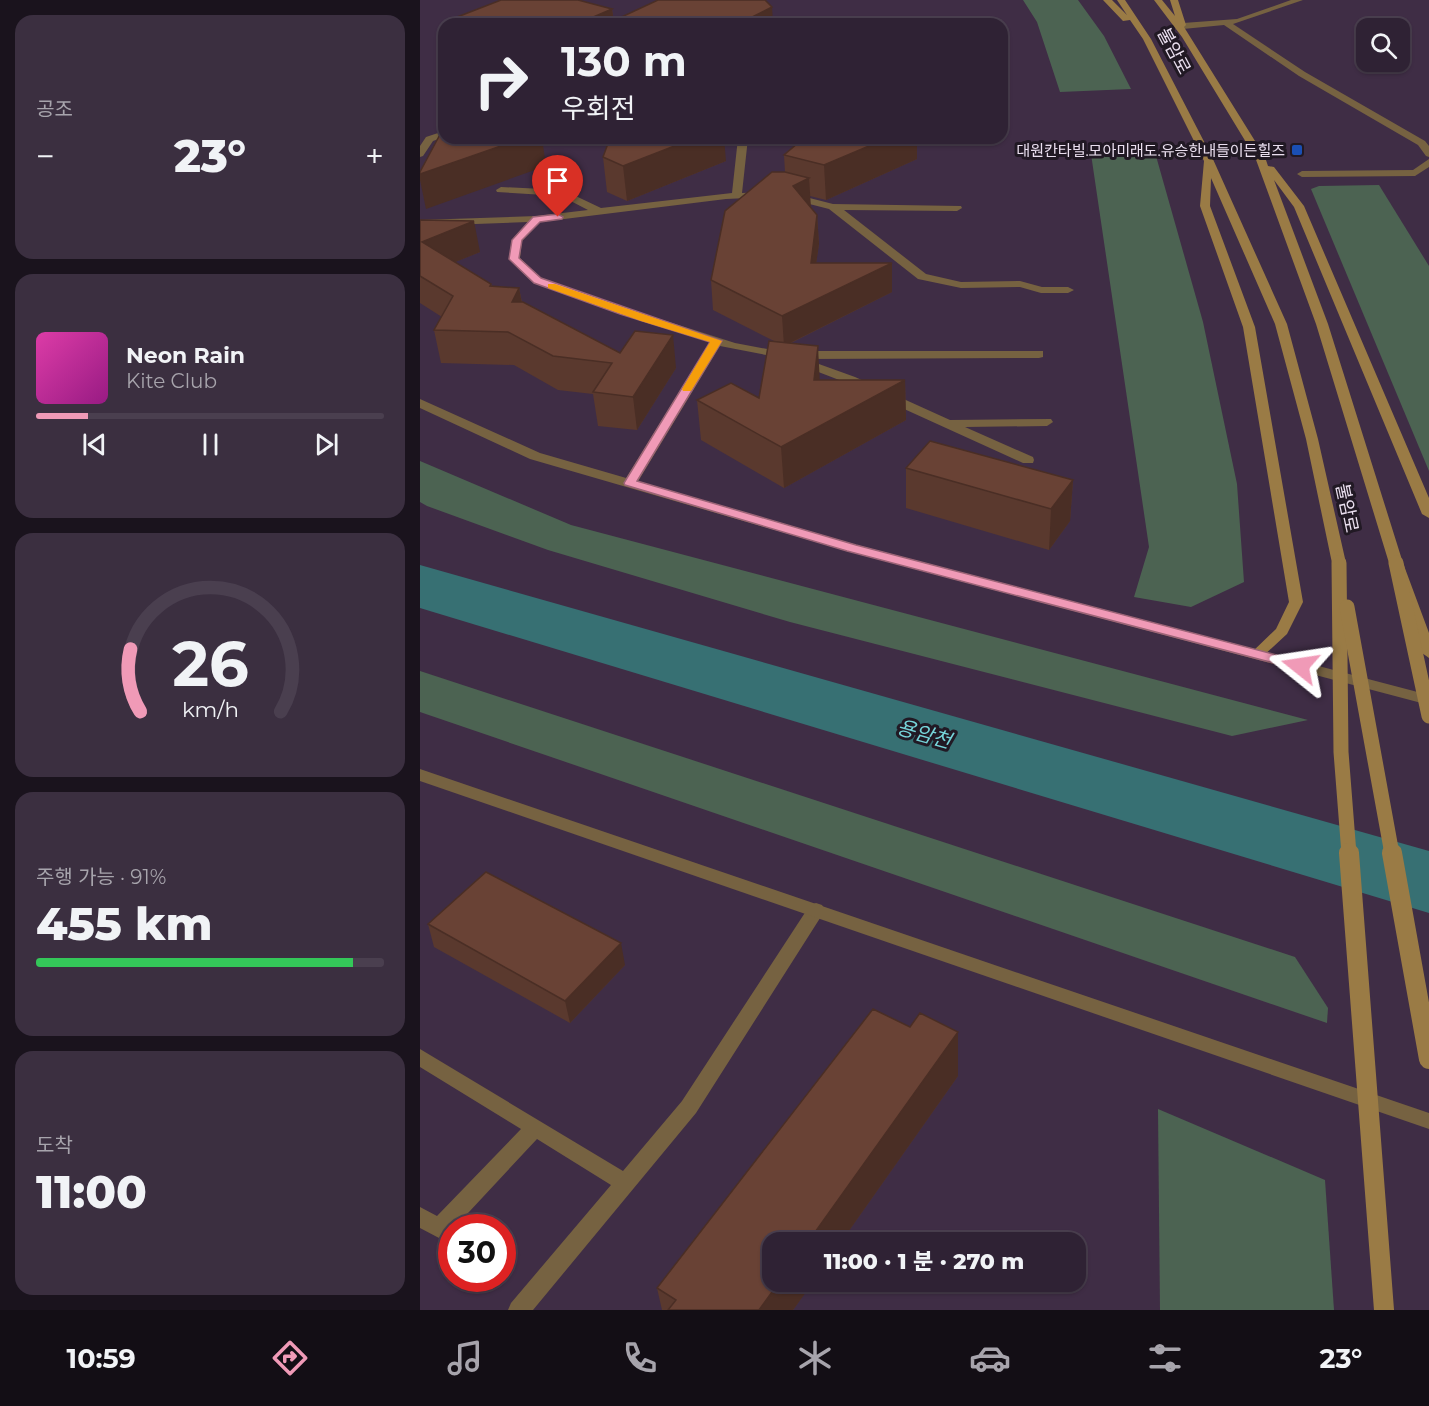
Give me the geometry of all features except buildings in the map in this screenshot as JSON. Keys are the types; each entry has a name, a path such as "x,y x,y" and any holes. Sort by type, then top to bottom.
{"street":[{"path":"1107,0 1147,39"},
{"name":"불암로","path":"1121,0 1147,39 1207,158 1281,324 1312,439 1339,562 1429,1059"},
{"name":"불암로","path":"1158,0 1184,31 1260,157 1322,324 1396,563 1429,716"},
{"path":"1174,0 1184,31 1238,21 1299,0"},
{"path":"1226,22 1302,74 1422,143 1429,154"},
{"path":"420,154 429,140 438,136"},
{"path":"737,196 742,144"},
{"path":"1260,157 1299,207 1429,514"},
{"path":"1207,158 1205,206 1249,327 1296,602 1282,631 1257,654"},
{"path":"1302,174 1415,173 1429,162"},
{"path":"501,190 563,193 601,212"},
{"path":"420,223 537,219 737,196 787,195 833,207 957,208"},
{"path":"833,207 922,277 961,285 1020,284 1041,290 1068,290"},
{"path":"537,219 517,240 514,259 538,280 623,312 717,341 785,355 851,380 1028,460"},
{"path":"630,483 717,341"},
{"path":"785,355 1039,354"},
{"path":"420,403 535,456 852,548 1429,700"},
{"path":"948,423 1047,422"},
{"path":"1339,562 1341,752 1384,1310"},
{"path":"1396,563 1429,653"},
{"path":"420,775 1429,1121"},
{"path":"519,1310 689,1107 816,910"},
{"path":"420,1057 626,1183"},
{"path":"420,1216 439,1229 535,1128"}],"green space":[{"path":"1023,0 1078,0 1104,36 1131,89 1060,92 1037,22"},
{"path":"1091,154 1156,156 1203,322 1237,484 1244,582 1191,607 1134,597 1149,547"},
{"path":"1379,185 1429,266 1429,471 1311,189 1319,186"},
{"path":"420,461 571,525 1308,720 1232,736 790,622 548,550 427,506 420,502"},
{"path":"420,671 1295,957 1328,1008 1327,1023 420,712"},
{"path":"1158,1109 1325,1180 1334,1310 1160,1310"}],"waterway":[{"name":"용암천","path":"420,586 1429,882"}],"slow traffic":[{"path":"551,286 644,319 717,341 687,389"}],"place":[{"name":"대원칸타빌.모아미래도.유승한내들이든힐즈","path":"1297,150"}],"route":[{"path":"558,217 537,219 517,240 514,259 538,280 623,312 717,341 630,483 852,548 1300,666"}]}
